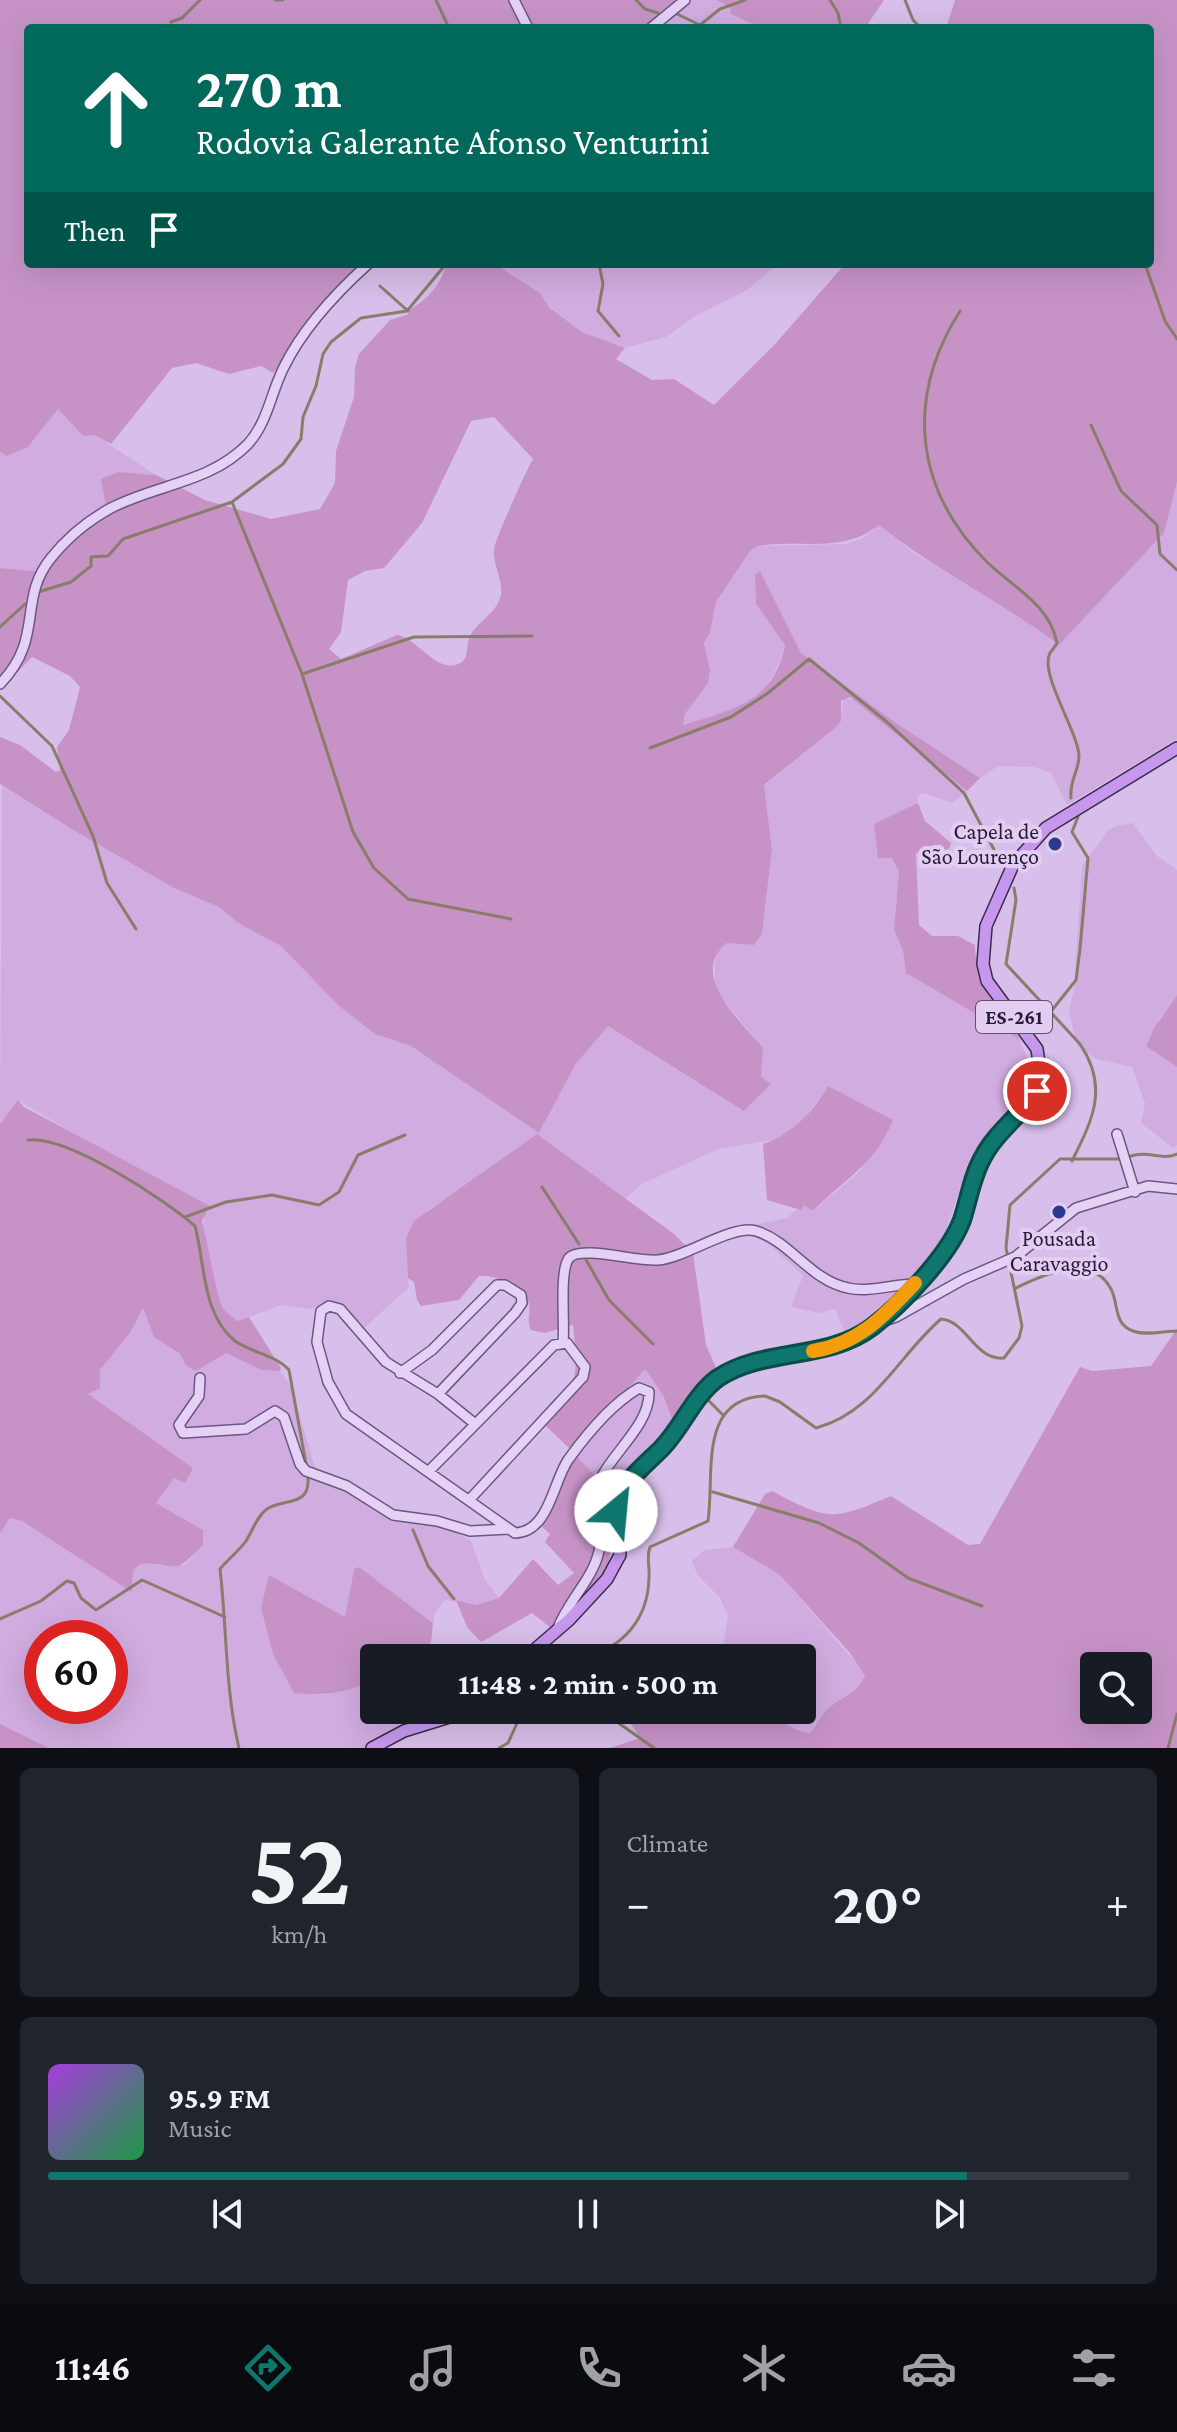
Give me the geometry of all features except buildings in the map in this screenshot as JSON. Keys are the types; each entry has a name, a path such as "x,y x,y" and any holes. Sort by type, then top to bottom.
{"main road":[{"name":"ES-261","path":"542,1644 607,1579 615,1566 621,1543 616,1511 620,1495 678,1431 705,1389 744,1364 829,1349 876,1324 954,1237 983,1155 1028,1106 1041,1076 1037,1049 987,981 983,964 986,926 1013,865 1046,828 1177,748"},
{"path":"372,1748 404,1731 427,1724"}],"street":[{"path":"514,0 526,24"},
{"path":"656,24 685,0"},
{"path":"0,684 25,652 35,585 50,558 77,532 112,508 190,482 247,444 265,417 284,366 334,295 364,268"},
{"path":"1117,1134 1135,1192"},
{"path":"876,1324 1015,1257 1076,1208 1157,1184 1177,1189"},
{"path":"471,1498 583,1377 585,1367 563,1342 564,1267 575,1253 582,1251 622,1260 667,1259 745,1229 763,1234 834,1284 851,1289 915,1284"},
{"path":"400,1373 432,1350 497,1285 505,1285 521,1295 522,1303 515,1313 438,1394"},
{"path":"474,1423 438,1394 400,1373 343,1312 325,1307 319,1316 317,1342 328,1382 342,1408 353,1420 471,1498 509,1529"},
{"path":"429,1471 554,1345 563,1342"},
{"path":"200,1378 199,1396 179,1425 183,1433 246,1429 271,1412 278,1411 284,1417 300,1464 306,1471 347,1486 393,1515 437,1521 470,1531 509,1529 524,1532 534,1526 570,1457 631,1393 639,1388 646,1389 648,1401 637,1426 598,1484 593,1500 600,1548 595,1566 557,1631"}],"shaded area":[{"path":"0,0 682,0 656,24 24,24 24,268 360,268 273,373 261,366 229,374 196,363 172,368 111,444 94,435 83,436 58,409 28,447 7,456 0,452"},
{"path":"682,0 716,0 730,7 731,14 753,24 656,24"},
{"path":"716,0 884,0 868,24 753,24 731,14 730,7"},
{"path":"955,0 1177,0 1177,482 1164,533 1059,645 879,525 851,540 836,543 758,546 750,551 716,602 710,633 704,643 710,671 708,683 685,714 683,725 748,701 761,692 779,664 785,645 756,604 755,575 760,571 801,653 896,723 980,778 967,791 850,697 841,701 841,721 835,728 764,785 772,849 762,934 754,945 727,943 716,956 713,969 722,998 763,1048 761,1077 771,1084 744,1111 608,1026 575,1065 539,1133 411,1046 375,1034 339,1006 281,946 238,923 219,907 174,888 73,830 0,784 0,737 20,745 56,772 60,770 57,747 69,730 80,687 70,676 32,657 0,690 0,568 36,571 106,507 101,479 119,472 156,475 205,500 271,519 320,509 335,483 336,451 354,397 355,367 359,354 390,320 409,314 408,311 427,297 441,279 445,268 501,268 540,293 550,308 582,332 625,348 616,359 652,380 674,379 714,405 776,343 842,268 1154,268 1154,24 947,24","holes":["494,417 533,459 494,549 501,597 470,636 463,661 455,665 440,663 397,635 341,659 329,649 341,632 348,580 365,571 384,568 422,523 471,421"]},
{"path":"501,268 773,268 747,290 692,318 666,337 625,348 582,332 551,308 540,293"},
{"path":"58,409 83,436 93,434 156,475 119,472 106,507 36,571 0,568 0,452 7,456 28,447"},
{"path":"1177,482 1177,739 1067,805 1051,773 1034,767 998,766 980,778 896,723 801,653 760,571 755,575 756,604 785,645 779,663 767,686 745,706 683,725 685,714 708,683 710,671 704,643 710,633 716,602 750,551 758,546 847,544 865,537 879,525 911,551 1028,621 1059,645 1164,533"},
{"path":"844,697 860,703 967,791 952,803 923,793 917,796 918,803 889,819 893,858 899,871 894,930 903,951 906,973 1020,1040 1031,1069 1029,1086 1018,1107 970,1158 942,1242 919,1271 856,1331 846,1336 835,1309 819,1313 791,1307 803,1276 770,1245 747,1232 759,1224 787,1218 803,1204 813,1211 858,1173 886,1137 893,1120 828,1087 802,1121 778,1139 718,1149 642,1184 625,1199 537,1135 461,1191 430,1208 406,1238 409,1287 361,1331 351,1313 330,1301 310,1309 282,1305 237,1321 223,1309 218,1295 203,1230 205,1213 18,1100 0,1124 2,786 174,888 219,907 238,923 281,946 339,1006 375,1034 411,1046 538,1132 575,1065 608,1025 761,1078 763,1048 715,990 715,960 719,950 727,943 754,945 762,934 772,849 764,786 835,728 840,721"},
{"path":"918,803 925,821 951,843 949,849 916,853 919,925 932,936 958,936 975,945 984,985 1020,1040 906,973 903,951 894,930 899,871 892,858 878,858 874,824"},
{"path":"1133,823 1157,856 1177,870 1177,995 1159,1019 1149,1048 1177,1067 1177,1145 1173,1148 1141,1123 1145,1103 1132,1067 1097,1059 1077,1046 1069,1011 1074,990 1082,866 1108,831 1115,826"},
{"path":"1177,995 1177,1067 1146,1046 1154,1028"},
{"path":"828,1086 893,1120 886,1135 869,1160 813,1211 804,1205 801,1210 767,1200 763,1144 801,1121"},
{"path":"18,1100 24,1107 210,1206 202,1221 223,1309 237,1321 249,1317 281,1368 280,1371 261,1370 226,1353 196,1371 186,1366 180,1354 154,1337 143,1308 130,1333 100,1370 100,1388 88,1394 193,1468 185,1483 174,1478 156,1503 203,1530 203,1545 185,1562 174,1566 141,1564 133,1570 132,1592 22,1521 10,1518 0,1534 0,1124"},
{"path":"537,1134 674,1234 693,1253 706,1345 718,1372 701,1385 679,1418 672,1419 663,1395 645,1369 572,1451 545,1425 564,1401 574,1380 576,1356 573,1325 545,1333 531,1330 527,1298 516,1287 493,1277 479,1276 459,1300 421,1306 414,1282 408,1278 406,1238 414,1221"},
{"path":"143,1308 154,1337 180,1354 186,1366 226,1353 261,1370 280,1371 291,1386 315,1467 394,1521 419,1520 445,1526 471,1541 485,1580 499,1598 474,1605 445,1600 435,1613 433,1623 359,1567 354,1569 345,1617 339,1616 273,1654 294,1693 322,1695 360,1684 360,1724 424,1724 372,1748 49,1748 0,1724 0,1535 10,1518 22,1521 132,1590 133,1570 141,1564 185,1565 203,1545 203,1530 156,1503 174,1478 185,1483 193,1468 87,1394 100,1370 130,1333"},
{"path":"1177,1329 1177,1748 610,1748 640,1738 631,1724 787,1724 809,1733 825,1711 856,1688 865,1676 850,1653 779,1574 733,1547 765,1494 772,1491 806,1508 831,1514 856,1510 891,1496 968,1545 980,1544 1080,1367 1092,1371 1151,1366"},
{"path":"645,1369 663,1395 672,1419 679,1418 612,1491 608,1512 590,1508 592,1491 572,1451"},
{"path":"572,1451 596,1477 590,1508 608,1512 610,1553 607,1568 593,1591 551,1628 532,1613 481,1642 467,1627 456,1600 475,1605 499,1598 533,1559 558,1585 574,1573 545,1542 550,1534 536,1521 557,1472"},
{"path":"733,1547 779,1574 862,1670 865,1677 861,1684 821,1716 817,1726 809,1733 795,1731 784,1724 816,1724 816,1644 724,1644 728,1616 720,1598 697,1574 692,1561 705,1550"},
{"path":"359,1567 433,1623 431,1642 360,1644 360,1685 325,1694 294,1693 273,1654 261,1608 269,1575 345,1617 354,1569"},
{"path":"0,1724 49,1748 0,1748"}],"waterway":[{"path":"171,22 182,18 200,0"},
{"path":"275,0 283,0"},
{"path":"436,0 447,24"},
{"path":"636,0 645,9 658,13"},
{"path":"701,24 720,9 745,0"},
{"path":"830,0 840,24"},
{"path":"905,0 917,24"},
{"path":"675,13 698,24"},
{"path":"38,592 71,582 91,566 91,557 108,556 123,539 232,502 283,464 301,439 303,417 316,386 323,354 331,342 361,318 407,311 443,268"},
{"path":"600,268 603,284 598,311 619,336"},
{"path":"1146,268 1165,321 1177,339"},
{"path":"380,286 408,311"},
{"path":"960,311 942,344 925,409 926,442 932,473 944,504 963,534 987,562 1030,598 1053,630 1057,643 1050,653 1050,674 1079,756 1071,798"},
{"path":"1091,425 1121,491 1157,525 1160,554 1177,570"},
{"path":"232,502 302,674 353,832 374,868 408,899 511,919"},
{"path":"0,627 25,604"},
{"path":"302,674 414,637 532,636"},
{"path":"650,748 731,717 768,693 809,659 887,722 964,793 1000,861"},
{"path":"0,696 52,746 93,836 107,883 136,929"},
{"path":"1049,1014 1076,980 1088,858 1072,832 1078,817"},
{"path":"1014,888 1016,900 1006,964 1080,1044 1094,1075 1095,1103 1072,1161"},
{"path":"185,1217 226,1202 272,1195 319,1205 339,1192 358,1155 405,1135"},
{"path":"28,1140 45,1141 90,1158 161,1200 195,1226 210,1303 224,1330 235,1341 289,1370 306,1464"},
{"path":"1131,1156 1177,1154"},
{"path":"614,1644 630,1630 644,1607 648,1593 650,1547 708,1521 714,1442 719,1424 728,1410 743,1400 765,1396 780,1402 816,1428 836,1421 870,1397 941,1319 958,1326 986,1353 1004,1358 1019,1338 1022,1326 1006,1248 1010,1205 1060,1159 1119,1159"},
{"path":"542,1187 579,1244"},
{"path":"585,1258 609,1300 653,1344"},
{"path":"1016,1288 1052,1273 1079,1269 1092,1271 1103,1278 1111,1289 1119,1319 1127,1328 1144,1333 1177,1331"},
{"path":"707,1399 723,1415"},
{"path":"239,1748 229,1681 220,1569 246,1541 267,1509 305,1494 308,1478"},
{"path":"713,1492 819,1523 859,1543 908,1578 982,1606"},
{"path":"413,1530 428,1566 454,1599"},
{"path":"0,1619 41,1601 67,1581 74,1583 81,1598 96,1610 142,1580 225,1617"},
{"path":"1168,1748 1177,1714"},
{"path":"499,1748 508,1743 517,1724"},
{"path":"620,1724 654,1748"}],"slow traffic":[{"path":"813,1351 829,1349 861,1335 876,1324 915,1283"}],"place":[{"name":"Capela de São Lourenço","path":"1055,844"},
{"name":"Pousada Caravaggio","path":"1059,1212"}],"route":[{"path":"616,1511 616,1502 625,1487 678,1431 705,1389 717,1379 744,1364 829,1349 861,1335 876,1324 945,1251 962,1221 983,1155 1028,1106 1037,1091"}]}
